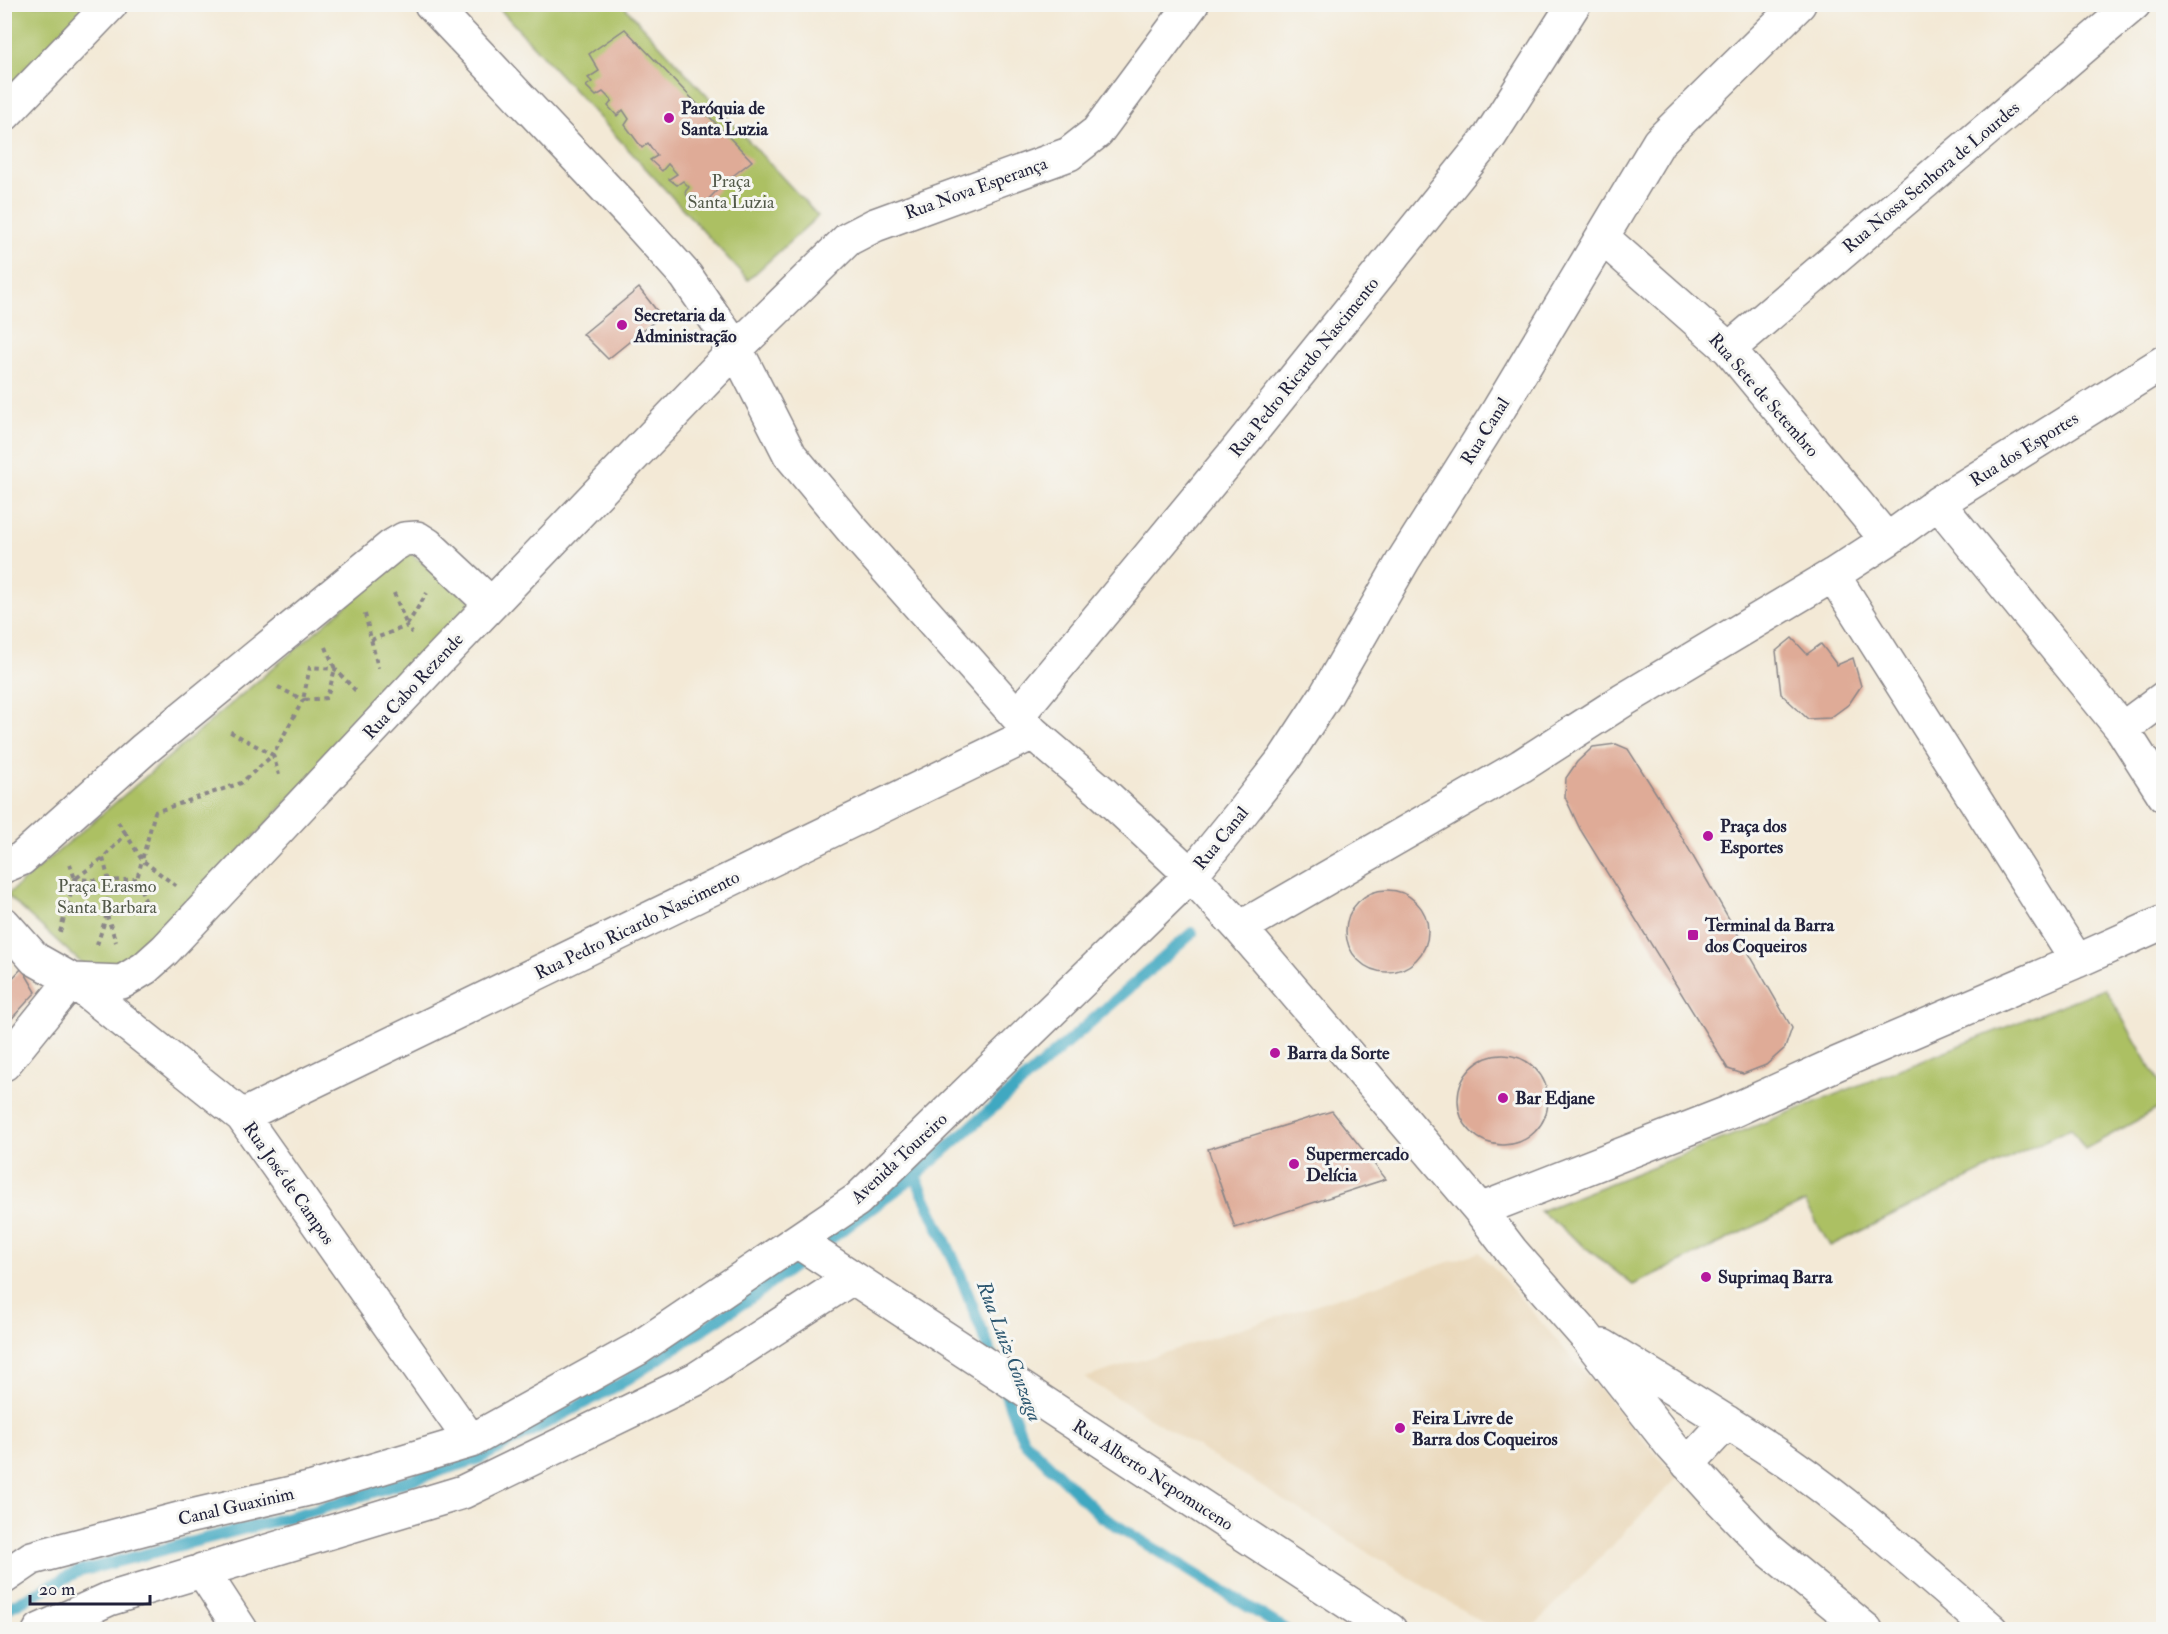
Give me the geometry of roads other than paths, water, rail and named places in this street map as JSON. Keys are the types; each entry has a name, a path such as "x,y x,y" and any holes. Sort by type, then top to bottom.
{"street":[{"path":"4,115 111,4"},
{"path":"431,4 686,276 736,349 790,455 855,533 1025,724 1191,875 1240,928 1480,1210 1512,1252 1584,1334 1688,1464 1768,1550 1866,1629"},
{"name":"Rua Nova Esperança","path":"736,349 848,239 875,225 1070,154 1097,132 1192,4"},
{"name":"Rua Pedro Ricardo Nascimento","path":"242,1116 1025,724 1233,455 1490,136 1574,4"},
{"name":"Rua Canal","path":"1191,875 1284,759 1320,704 1402,561 1499,409 1659,142 1798,4"},
{"name":"Rua Nossa Senhora de Lourdes","path":"1729,349 2134,4"},
{"name":"Rua Sete de Setembro","path":"1603,238 1729,349 1887,540"},
{"name":"Rua Cabo Rezende","path":"72,980 122,982 145,968 165,950 491,604 736,349"},
{"name":"Rua dos Esportes","path":"1887,540 1938,503 2163,362"},
{"path":"1938,503 2122,729 2163,795"},
{"path":"4,867 21,859 143,750 392,546 404,540 417,538 428,545 491,604"},
{"path":"1240,928 1521,766 1622,701 1833,575 1887,540"},
{"path":"1833,575 2077,961"},
{"path":"2122,729 2163,698"},
{"name":"Avenida Toureiro","path":"471,1441 637,1349 857,1200 1191,875"},
{"path":"1480,1210 1730,1112 2163,922"},
{"name":"Rua José de Campos","path":"4,924 35,959 72,980 242,1116 471,1441"},
{"path":"4,1064 72,980"},
{"name":"Rua Alberto Nepomuceno","path":"797,1241 1390,1629"},
{"path":"40,1629 109,1599 463,1492 696,1379 852,1278"},
{"path":"1584,1334 1790,1463 1877,1532 1992,1629"},
{"path":"1688,1464 1727,1422"},
{"name":"Canal Guaxinim","path":"4,1577 32,1558 187,1517 314,1488 471,1441"},
{"path":"202,1570 241,1629"}],"waterway":[{"path":"4,1610 77,1572 316,1510 480,1458 620,1384 755,1295 915,1176 1192,933"},
{"name":"Rua Luiz Gonzaga","path":"915,1176 958,1269 994,1362"},
{"name":"Rua Luiz Gonzaga","path":"1002,1384 1023,1440 1101,1516 1286,1630"}],"place":[{"name":"Paróquia de Santa Luzia","path":"669,118"},
{"name":"Secretaria da Administração","path":"622,325"},
{"name":"Praça dos Esportes","path":"1708,836"},
{"name":"Terminal da Barra dos Coqueiros","path":"1693,935"},
{"name":"Barra da Sorte","path":"1275,1053"},
{"name":"Bar Edjane","path":"1503,1098"},
{"name":"Supermercado Delícia","path":"1294,1164"},
{"name":"Suprimaq Barra","path":"1706,1277"},
{"name":"Feira Livre de Barra dos Coqueiros","path":"1400,1428"}],"park label":[{"name":"Praça Santa Luzia","path":"731,192"},
{"name":"Praça Erasmo Santa Barbara","path":"107,896"}]}
